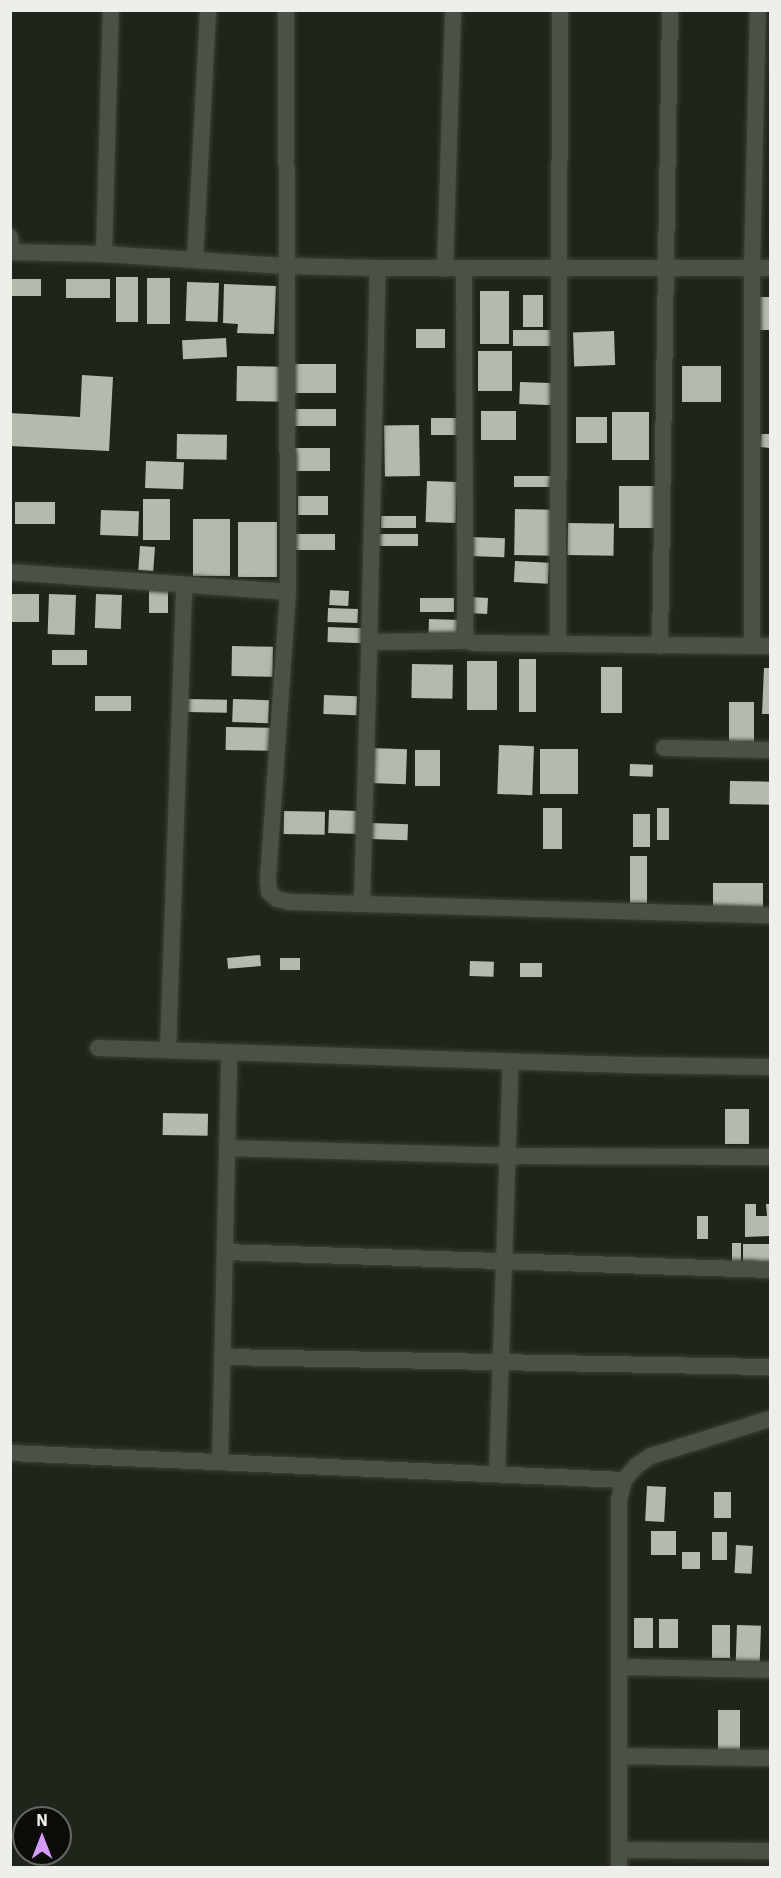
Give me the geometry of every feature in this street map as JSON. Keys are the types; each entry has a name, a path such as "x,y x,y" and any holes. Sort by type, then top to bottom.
{"street":[{"path":"104,254 111,10"},
{"path":"195,260 208,10"},
{"path":"286,10 285,266 288,592 269,892 277,899 290,902 771,915"},
{"path":"445,269 453,10"},
{"path":"558,644 560,10"},
{"path":"660,646 670,10"},
{"path":"752,646 752,268 758,10"},
{"path":"10,237 11,252 104,254 285,266 445,269 771,268"},
{"path":"362,903 378,268"},
{"path":"464,269 465,641"},
{"path":"10,572 288,592"},
{"path":"168,1050 184,585"},
{"path":"369,650 372,644 378,642 465,641 660,646 771,646"},
{"path":"664,748 771,750"},
{"path":"98,1048 511,1062 771,1067"},
{"path":"220,1462 229,1053"},
{"path":"497,1474 511,1062"},
{"path":"228,1148 507,1156 771,1157"},
{"path":"225,1252 504,1263 771,1270"},
{"path":"222,1358 771,1367"},
{"path":"618,1868 618,1500 624,1480 636,1466 651,1456 771,1419"},
{"path":"10,1453 624,1480"},
{"path":"618,1667 771,1670"},
{"path":"618,1756 771,1758"},
{"path":"618,1850 771,1851"}],"building":[{"path":"116,277 138,277 138,322 116,322"},
{"path":"147,278 170,278 170,324 147,324"},
{"path":"10,279 41,279 41,296 10,296"},
{"path":"66,279 110,279 110,298 66,298"},
{"path":"187,282 219,283 218,322 186,321"},
{"path":"224,284 276,286 274,334 237,333 238,324 223,323"},
{"path":"480,291 509,291 509,344 480,344"},
{"path":"523,295 543,295 543,327 523,327"},
{"path":"760,297 770,297 770,330 760,330"},
{"path":"416,329 445,329 445,348 416,348"},
{"path":"513,330 555,330 555,346 513,346"},
{"path":"614,331 615,365 574,366 573,332"},
{"path":"226,338 227,357 183,359 182,340"},
{"path":"478,351 512,351 512,391 478,391"},
{"path":"292,364 336,364 336,393 292,393"},
{"path":"237,366 285,367 284,402 236,401"},
{"path":"682,366 721,366 721,402 682,402"},
{"path":"82,375 113,377 109,451 10,446 10,413 80,417"},
{"path":"520,382 557,383 556,405 519,404"},
{"path":"294,409 336,409 336,426 294,426"},
{"path":"481,411 516,411 516,440 481,440"},
{"path":"612,412 649,412 649,460 612,460"},
{"path":"576,417 607,417 607,443 576,443"},
{"path":"431,418 462,418 462,435 431,435"},
{"path":"419,425 420,476 385,477 384,426"},
{"path":"177,434 227,435 227,460 177,459"},
{"path":"761,434 770,434 770,448 760,447"},
{"path":"295,448 330,448 330,471 295,471"},
{"path":"146,461 184,462 183,489 145,488"},
{"path":"514,476 553,476 553,487 514,487"},
{"path":"427,481 457,482 456,523 426,522"},
{"path":"619,486 660,486 660,528 619,528"},
{"path":"298,496 328,496 328,515 298,515"},
{"path":"143,499 170,499 170,540 143,540"},
{"path":"15,502 55,502 55,524 15,524"},
{"path":"515,509 555,510 554,556 514,555"},
{"path":"101,510 139,511 138,536 100,535"},
{"path":"381,516 416,516 416,528 381,528"},
{"path":"193,519 230,519 230,576 193,576"},
{"path":"238,522 277,522 277,577 238,577"},
{"path":"568,523 614,524 613,556 567,555"},
{"path":"295,534 335,534 335,550 295,550"},
{"path":"378,534 418,534 418,546 378,546"},
{"path":"471,537 505,538 504,557 470,556"},
{"path":"140,546 155,547 153,571 138,570"},
{"path":"515,561 549,563 548,584 514,582"},
{"path":"149,588 168,588 168,613 149,613"},
{"path":"330,590 349,591 348,606 329,605"},
{"path":"10,594 39,594 39,622 10,622"},
{"path":"49,594 76,595 75,635 48,634"},
{"path":"96,594 122,595 121,629 95,628"},
{"path":"470,597 488,598 487,614 469,613"},
{"path":"420,598 454,598 454,612 420,612"},
{"path":"328,608 358,609 357,623 328,622"},
{"path":"429,619 460,620 459,637 428,636"},
{"path":"328,627 364,628 363,643 327,642"},
{"path":"232,646 273,647 272,677 231,676"},
{"path":"52,650 87,650 87,665 52,665"},
{"path":"519,659 536,659 536,712 519,712"},
{"path":"467,661 497,661 497,710 467,710"},
{"path":"412,664 453,665 452,699 411,698"},
{"path":"601,667 622,667 622,713 601,713"},
{"path":"764,668 770,668 770,714 762,714"},
{"path":"324,695 357,696 356,715 323,714"},
{"path":"95,696 131,696 131,711 95,711"},
{"path":"187,699 227,700 227,713 187,712"},
{"path":"233,699 269,700 268,723 232,722"},
{"path":"729,702 754,702 754,742 729,742"},
{"path":"226,727 270,728 270,751 226,750"},
{"path":"499,745 534,746 532,795 497,794"},
{"path":"371,748 407,749 406,784 370,783"},
{"path":"540,749 578,749 578,794 540,794"},
{"path":"415,750 440,750 440,786 415,786"},
{"path":"630,764 653,765 653,777 630,776"},
{"path":"730,781 770,782 770,805 730,804"},
{"path":"543,808 562,808 562,849 543,849"},
{"path":"657,808 669,808 669,840 657,840"},
{"path":"329,810 358,811 357,834 328,833"},
{"path":"284,811 325,812 325,835 284,834"},
{"path":"633,814 650,814 650,847 633,847"},
{"path":"371,823 408,824 407,840 370,839"},
{"path":"630,856 647,856 647,903 630,903"},
{"path":"713,883 763,883 763,910 713,910"},
{"path":"260,955 261,966 228,969 227,958"},
{"path":"280,958 300,958 300,970 280,970"},
{"path":"470,961 494,962 493,977 469,976"},
{"path":"520,963 542,963 542,977 520,977"},
{"path":"725,1109 749,1109 749,1144 725,1144"},
{"path":"163,1113 208,1114 208,1136 163,1135"},
{"path":"745,1204 756,1204 756,1216 767,1216 766,1204 770,1204 770,1236 745,1237"},
{"path":"697,1216 708,1216 708,1239 697,1239"},
{"path":"732,1243 741,1243 741,1262 732,1262"},
{"path":"743,1244 769,1244 769,1265 743,1265"},
{"path":"647,1486 666,1487 664,1522 645,1521"},
{"path":"714,1492 731,1492 731,1518 714,1518"},
{"path":"651,1531 676,1531 676,1555 651,1555"},
{"path":"712,1532 727,1532 727,1560 712,1560"},
{"path":"736,1545 753,1546 752,1574 735,1573"},
{"path":"682,1552 700,1552 700,1569 682,1569"},
{"path":"634,1618 653,1618 653,1648 634,1648"},
{"path":"659,1619 678,1619 678,1648 659,1648"},
{"path":"712,1625 730,1625 730,1658 712,1658"},
{"path":"737,1625 761,1626 760,1662 736,1661"},
{"path":"718,1710 740,1710 740,1750 718,1750"}]}
